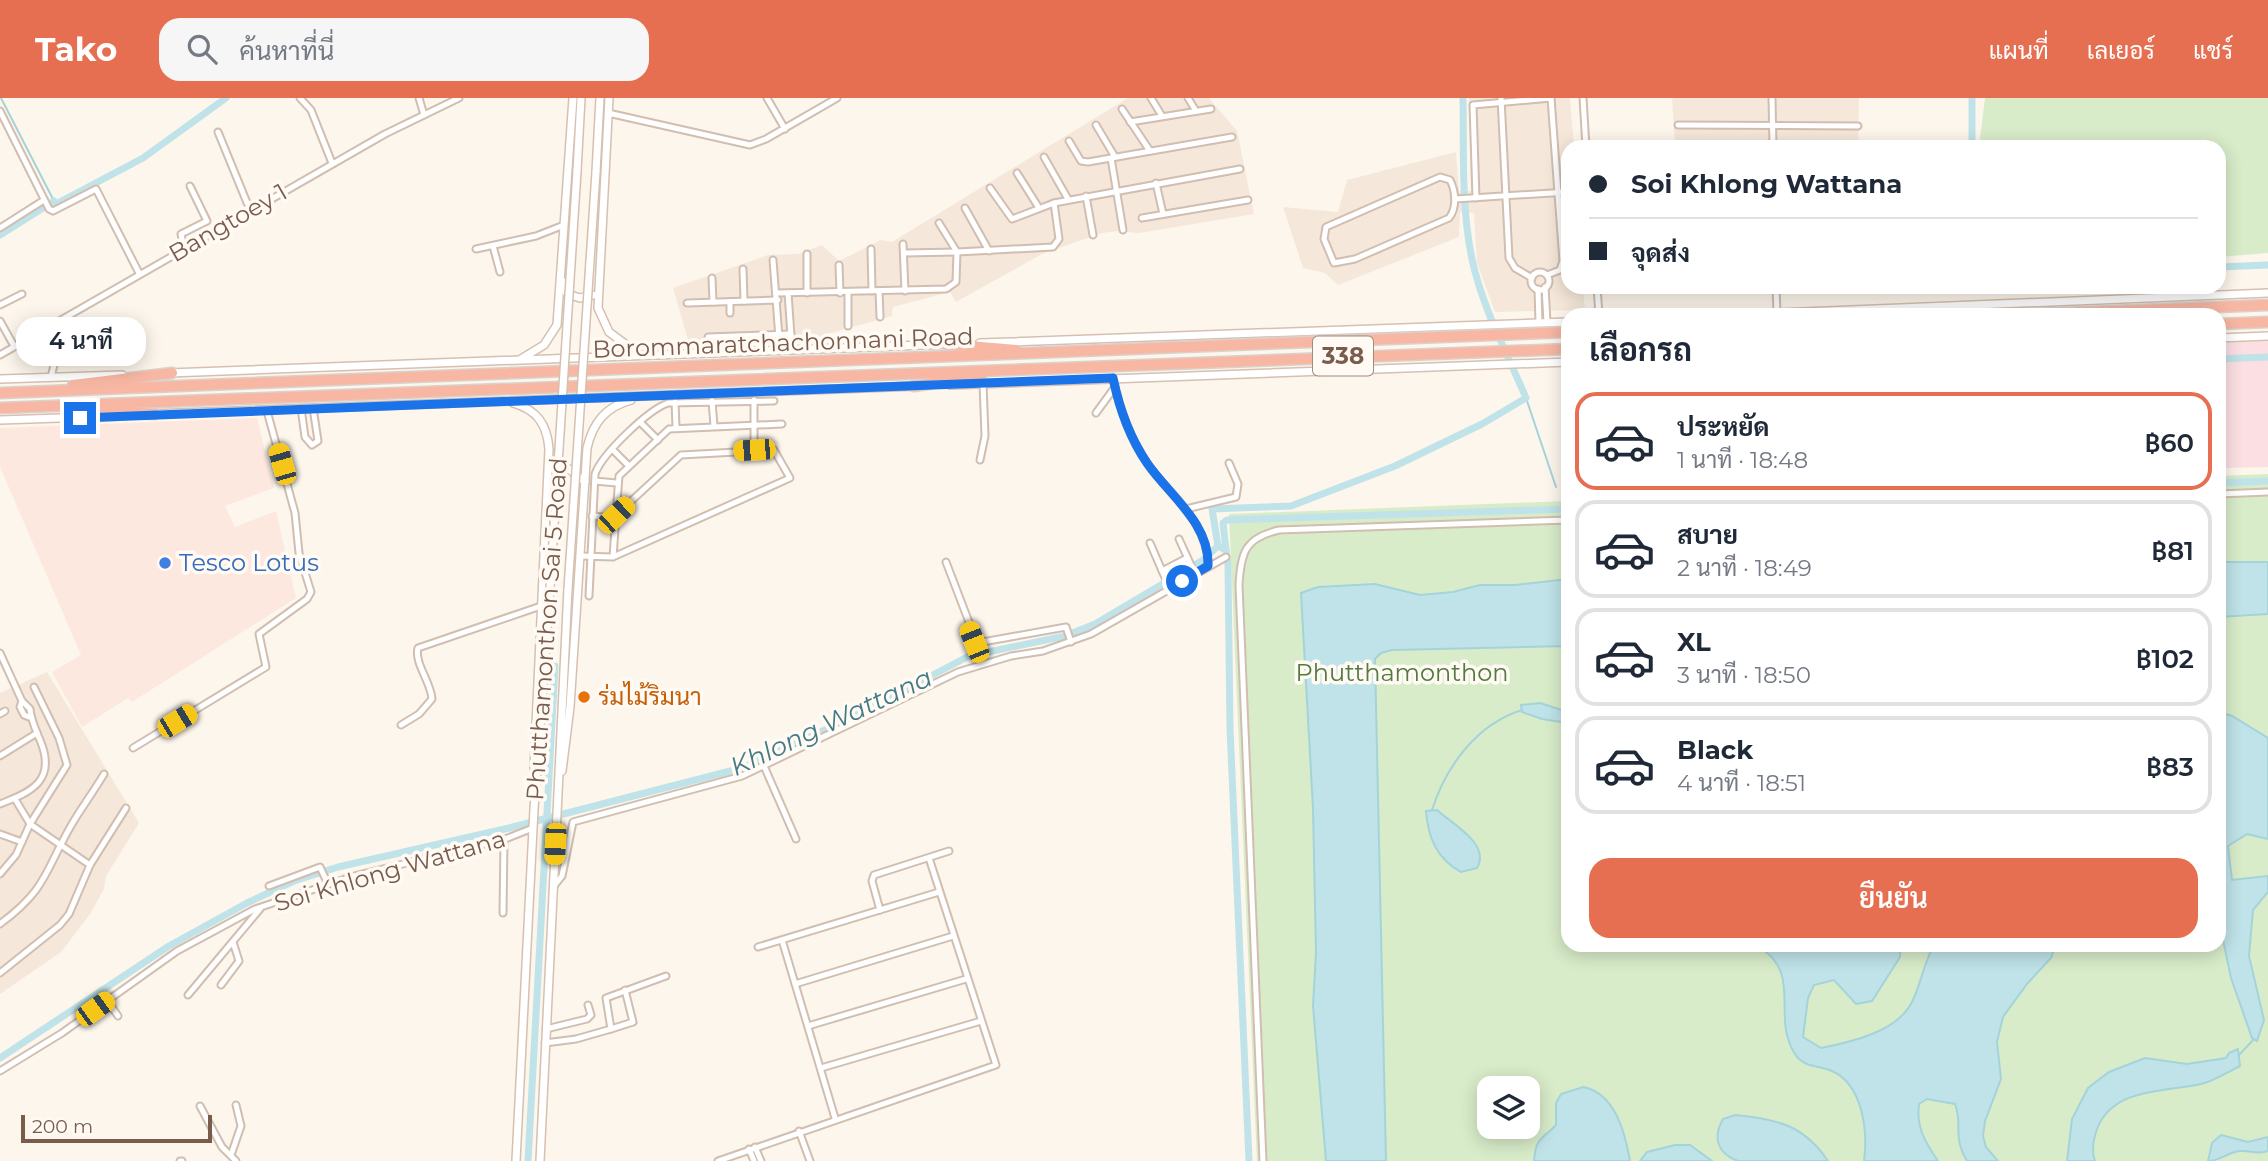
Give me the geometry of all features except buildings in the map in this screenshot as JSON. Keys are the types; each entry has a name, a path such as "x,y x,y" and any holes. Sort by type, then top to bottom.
{"highway":[{"path":"2191,308 2268,305"},
{"path":"2226,324 2268,322"},
{"name":"Borommaratchachonnani Road","path":"0,393 1064,354 1561,332"},
{"path":"946,344 1064,354"},
{"name":"Borommaratchachonnani Road","path":"0,408 1561,349"},
{"path":"914,386 1069,366"},
{"path":"34,391 172,373"},
{"path":"45,406 155,414"}],"main road":[{"path":"520,360 551,337 557,325 573,98"},
{"name":"Phutthamonthon Sai 5 Road","path":"516,1161 534,809 581,98"},
{"name":"Phutthamonthon Sai 5 Road","path":"540,1161 568,589 600,98"},
{"path":"609,98 598,308 609,332 642,356"},
{"path":"561,278 567,294 573,296 593,295 598,286"},
{"path":"1900,308 2268,293"},
{"name":"338","path":"0,379 1561,321"},
{"path":"2226,338 2268,336"},
{"name":"338","path":"0,420 504,400 754,397 914,386 1561,362"},
{"path":"557,793 570,707 587,448 596,424 610,408 642,397"},
{"path":"504,400 532,411 544,425 549,449 534,746 535,793"},
{"path":"548,476 569,469 575,471 586,483"}],"street":[{"path":"300,98 311,110 332,163"},
{"path":"419,98 424,115"},
{"name":"Bangtoey 1","path":"0,355 332,163 459,98"},
{"path":"767,98 785,128"},
{"path":"608,113 744,144 757,144 838,98"},
{"path":"1151,98 1162,116"},
{"path":"1188,98 1196,111"},
{"path":"1473,199 1472,107 1501,99 1552,98 1561,236"},
{"path":"1583,98 1586,140"},
{"path":"1772,98 1773,140"},
{"path":"1501,99 1511,262 1531,278 1532,284 1538,289 1543,322"},
{"path":"1122,109 1150,151"},
{"path":"1130,122 1211,109"},
{"path":"0,111 49,209 53,211 96,189 139,274"},
{"path":"1096,125 1113,158 1124,230"},
{"path":"1678,125 1858,126"},
{"path":"218,132 250,210"},
{"path":"1069,141 1084,162 1232,137"},
{"path":"1044,157 1069,199"},
{"path":"990,188 1012,219 1069,199 1240,169"},
{"path":"1017,173 1039,208"},
{"path":"1440,177 1450,180 1458,199 1449,218 1343,263 1334,263 1324,239 1326,227 1440,177"},
{"path":"1156,183 1163,214"},
{"path":"184,248 181,234 207,221 190,186"},
{"path":"1458,199 1561,192"},
{"path":"1086,196 1093,235"},
{"path":"1142,218 1248,200"},
{"path":"0,228 45,201"},
{"path":"904,253 1053,247 1059,239 1054,203"},
{"path":"965,208 989,251"},
{"path":"687,303 744,301 788,293 946,289 953,286 958,276 957,252 939,223"},
{"path":"476,249 537,236 564,225"},
{"path":"903,244 905,291"},
{"path":"493,246 500,272"},
{"path":"871,249 872,291"},
{"path":"807,254 807,293"},
{"path":"773,260 780,351"},
{"path":"839,265 840,293"},
{"path":"1531,278 1537,272 1547,275 1561,267"},
{"path":"743,269 744,301"},
{"path":"1543,322 1547,275"},
{"path":"712,278 713,302"},
{"path":"1538,289 1545,287"},
{"path":"879,291 880,317"},
{"path":"848,292 848,326"},
{"path":"788,293 792,350"},
{"path":"0,305 22,294"},
{"path":"730,302 730,313"},
{"path":"0,321 14,346"},
{"path":"51,377 60,341 54,323"},
{"path":"708,337 791,334"},
{"path":"1113,378 1137,446 1154,472 1164,480 1174,500 1186,509 1206,548 1208,564"},
{"path":"980,460 985,436 984,383"},
{"path":"1096,413 1115,387"},
{"path":"754,397 754,450"},
{"path":"589,596 597,468 613,450 657,407 675,402 754,397 774,401"},
{"path":"712,401 714,426"},
{"path":"675,402 676,427"},
{"path":"301,408 305,437 312,445 318,441 313,408"},
{"path":"133,748 265,667 258,634 307,599 311,592 299,553 295,513 267,411"},
{"path":"640,422 658,439"},
{"path":"613,557 616,483 628,465 658,439 676,427 782,424"},
{"path":"613,450 628,465"},
{"path":"580,556 613,557 790,478 774,450 681,454 616,517 593,516"},
{"path":"1186,509 1236,496 1238,484 1229,463"},
{"path":"595,481 616,483"},
{"path":"2226,494 2268,492"},
{"path":"1263,1161 1239,585 1244,552 1255,538 1279,530 1561,520"},
{"path":"1179,539 1194,572"},
{"path":"1150,543 1169,587"},
{"path":"552,887 562,876 573,822 721,783 764,766 958,672 1070,641 1118,620 1194,572 1226,557"},
{"path":"1163,573 1188,559"},
{"path":"946,562 977,643 1067,629 1070,641"},
{"path":"401,725 427,708 432,699 430,686 417,656 418,648 541,606"},
{"path":"0,653 22,701 20,707 37,733 46,760 43,776 33,790 0,804"},
{"path":"0,874 11,864 30,824 65,771 67,759 34,687"},
{"path":"0,756 37,733"},
{"path":"764,766 796,839"},
{"path":"0,924 36,893 104,774"},
{"path":"15,799 30,824 90,865"},
{"path":"0,973 60,925 90,865 126,808"},
{"name":"Soi Khlong Wattana","path":"0,1071 185,946 262,907 327,881 504,840 533,828"},
{"path":"0,834 22,842"},
{"path":"503,913 504,840"},
{"path":"880,910 872,881 874,875 949,851"},
{"path":"718,1161 835,1118 996,1065 929,858"},
{"path":"269,886 316,867 323,870 327,881"},
{"path":"758,947 939,892"},
{"path":"188,995 262,907"},
{"path":"795,984 953,936"},
{"path":"782,940 835,1118"},
{"path":"221,985 239,961 233,942"},
{"path":"611,1029 606,998 666,976"},
{"path":"808,1026 966,979"},
{"path":"545,1043 576,1039 633,1022 625,990"},
{"path":"107,1000 118,1016"},
{"path":"546,1029 587,1019 590,1015 588,1005"},
{"path":"821,1068 981,1021"},
{"path":"231,1154 242,1126 236,1105"},
{"path":"200,1106 222,1147 236,1161"},
{"path":"799,1131 810,1161"},
{"path":"752,1148 754,1161"},
{"path":"752,1148 761,1161"}],"shaded area":[{"path":"1128,98 1209,98 1237,131 1254,214 1139,233 1102,233 1042,254 956,302 950,292 893,307 892,316 806,340 689,343 673,288 768,255 798,254 822,245 839,261 881,240 892,242"},
{"path":"1469,98 1570,98 1573,140 1561,140 1561,294 1584,294 1585,308 1495,312 1477,263 1474,213 1460,212 1459,237 1338,285 1325,273 1303,268 1283,207 1338,212 1347,180 1456,152 1459,191 1471,191"},
{"path":"1672,98 1859,98 1858,140 1675,140"},
{"path":"2268,341 2268,467 2226,468 2226,343"},
{"name":"Tesco Lotus","path":"257,418 274,488 225,506 235,527 276,511 296,598 132,702 128,698 82,727 52,672 81,655 0,467 0,428"},
{"path":"47,672 139,823 106,876 104,889 90,914 61,952 0,994 0,693"}],"green space":[{"path":"1985,98 2268,98 2268,253 2226,256 2226,140 1980,140"},
{"name":"Phutthamonthon","path":"2268,474 2268,1161 1257,1161 1229,514 1561,501 1561,952 2226,952 2226,476"}],"water":[{"path":"2226,562 2268,562 2268,614 2226,617"},
{"path":"1561,580 1561,646 1392,650 1381,653 1375,659 1386,1161 1326,1161 1313,1006 1316,953 1313,808 1301,593 1318,587 1375,584 1420,595 1453,592 1480,585 1515,585"},
{"path":"1540,703 1561,710 1561,722 1522,712 1521,705"},
{"path":"2226,714 2268,738 2268,839 2247,834 2228,846 2232,880 2268,876 2268,892 2253,910 2249,956 2264,1020 2257,1041 2252,1038 2231,978 2226,952"},
{"path":"1437,810 1474,843 1480,859 1477,868 1461,872 1446,861 1435,847 1426,811"},
{"path":"1766,952 1900,952 1900,957 1872,1001 1856,1004 1834,980 1814,985 1808,998 1803,1037 1821,1048 1872,1034 1896,1021 1912,1002 1931,952 2053,952 2003,1017 1997,1042 2001,1079 1985,1121 1983,1136 1986,1147 1998,1161 1967,1161 1960,1144 1955,1104 1927,1099 1919,1104 1920,1127 1925,1141 1938,1161 1864,1161 1864,1123 1857,1098 1842,1078 1832,1071 1807,1064 1795,1054 1785,1024 1783,982 1779,968"},
{"path":"2238,1049 2240,1066 2216,1079 2142,1094 2115,1105 2097,1129 2093,1145 2095,1161 2067,1161 2072,1119 2088,1088 2109,1072 2145,1058 2187,1064 2226,1058 2229,1053"},
{"path":"1583,1087 1603,1097 1617,1115 1630,1161 1534,1161 1540,1139 1556,1125 1556,1103 1561,1094"},
{"path":"1735,1115 1788,1126 1809,1139 1828,1161 1738,1161 1731,1158 1719,1145 1718,1133 1723,1119"},
{"path":"2221,1135 2248,1142 2268,1137 2268,1151 2236,1152 2208,1161 2212,1143"},
{"path":"1675,1145 1690,1145 1712,1161 1640,1161 1647,1152"}],"waterway":[{"path":"1,98 54,201"},
{"path":"0,235 54,201 56,204 143,158 226,98"},
{"name":"Khlong Wattana","path":"0,1058 169,946 247,903 294,881 338,867 509,828 742,768 851,718 969,656 1065,636 1095,624 1203,560 1218,546 1212,509 1291,506 1395,466 1482,424 1526,398 1488,312 1472,259 1465,199 1463,98"},
{"path":"1972,98 1972,140"},
{"path":"2226,267 2268,265"},
{"path":"2226,359 2268,357"},
{"path":"1526,398 1556,487"},
{"path":"2226,483 2268,481"},
{"path":"1226,550 1223,523 1227,520 1561,509"},
{"path":"1218,546 1226,550 1228,565 1230,728 1249,1161"},
{"path":"528,1161 555,666"},
{"path":"1432,810 1446,778 1465,749 1491,725 1522,710"},
{"path":"2239,1055 2254,1039"}],"place":[{"name":"Tesco Lotus","path":"165,563"},
{"name":"ร่มไม้ริมนา","path":"584,697"}],"route":[{"path":"80,418 1113,378 1137,446 1154,472 1164,480 1174,500 1190,513 1208,553 1208,566 1182,581"}]}
